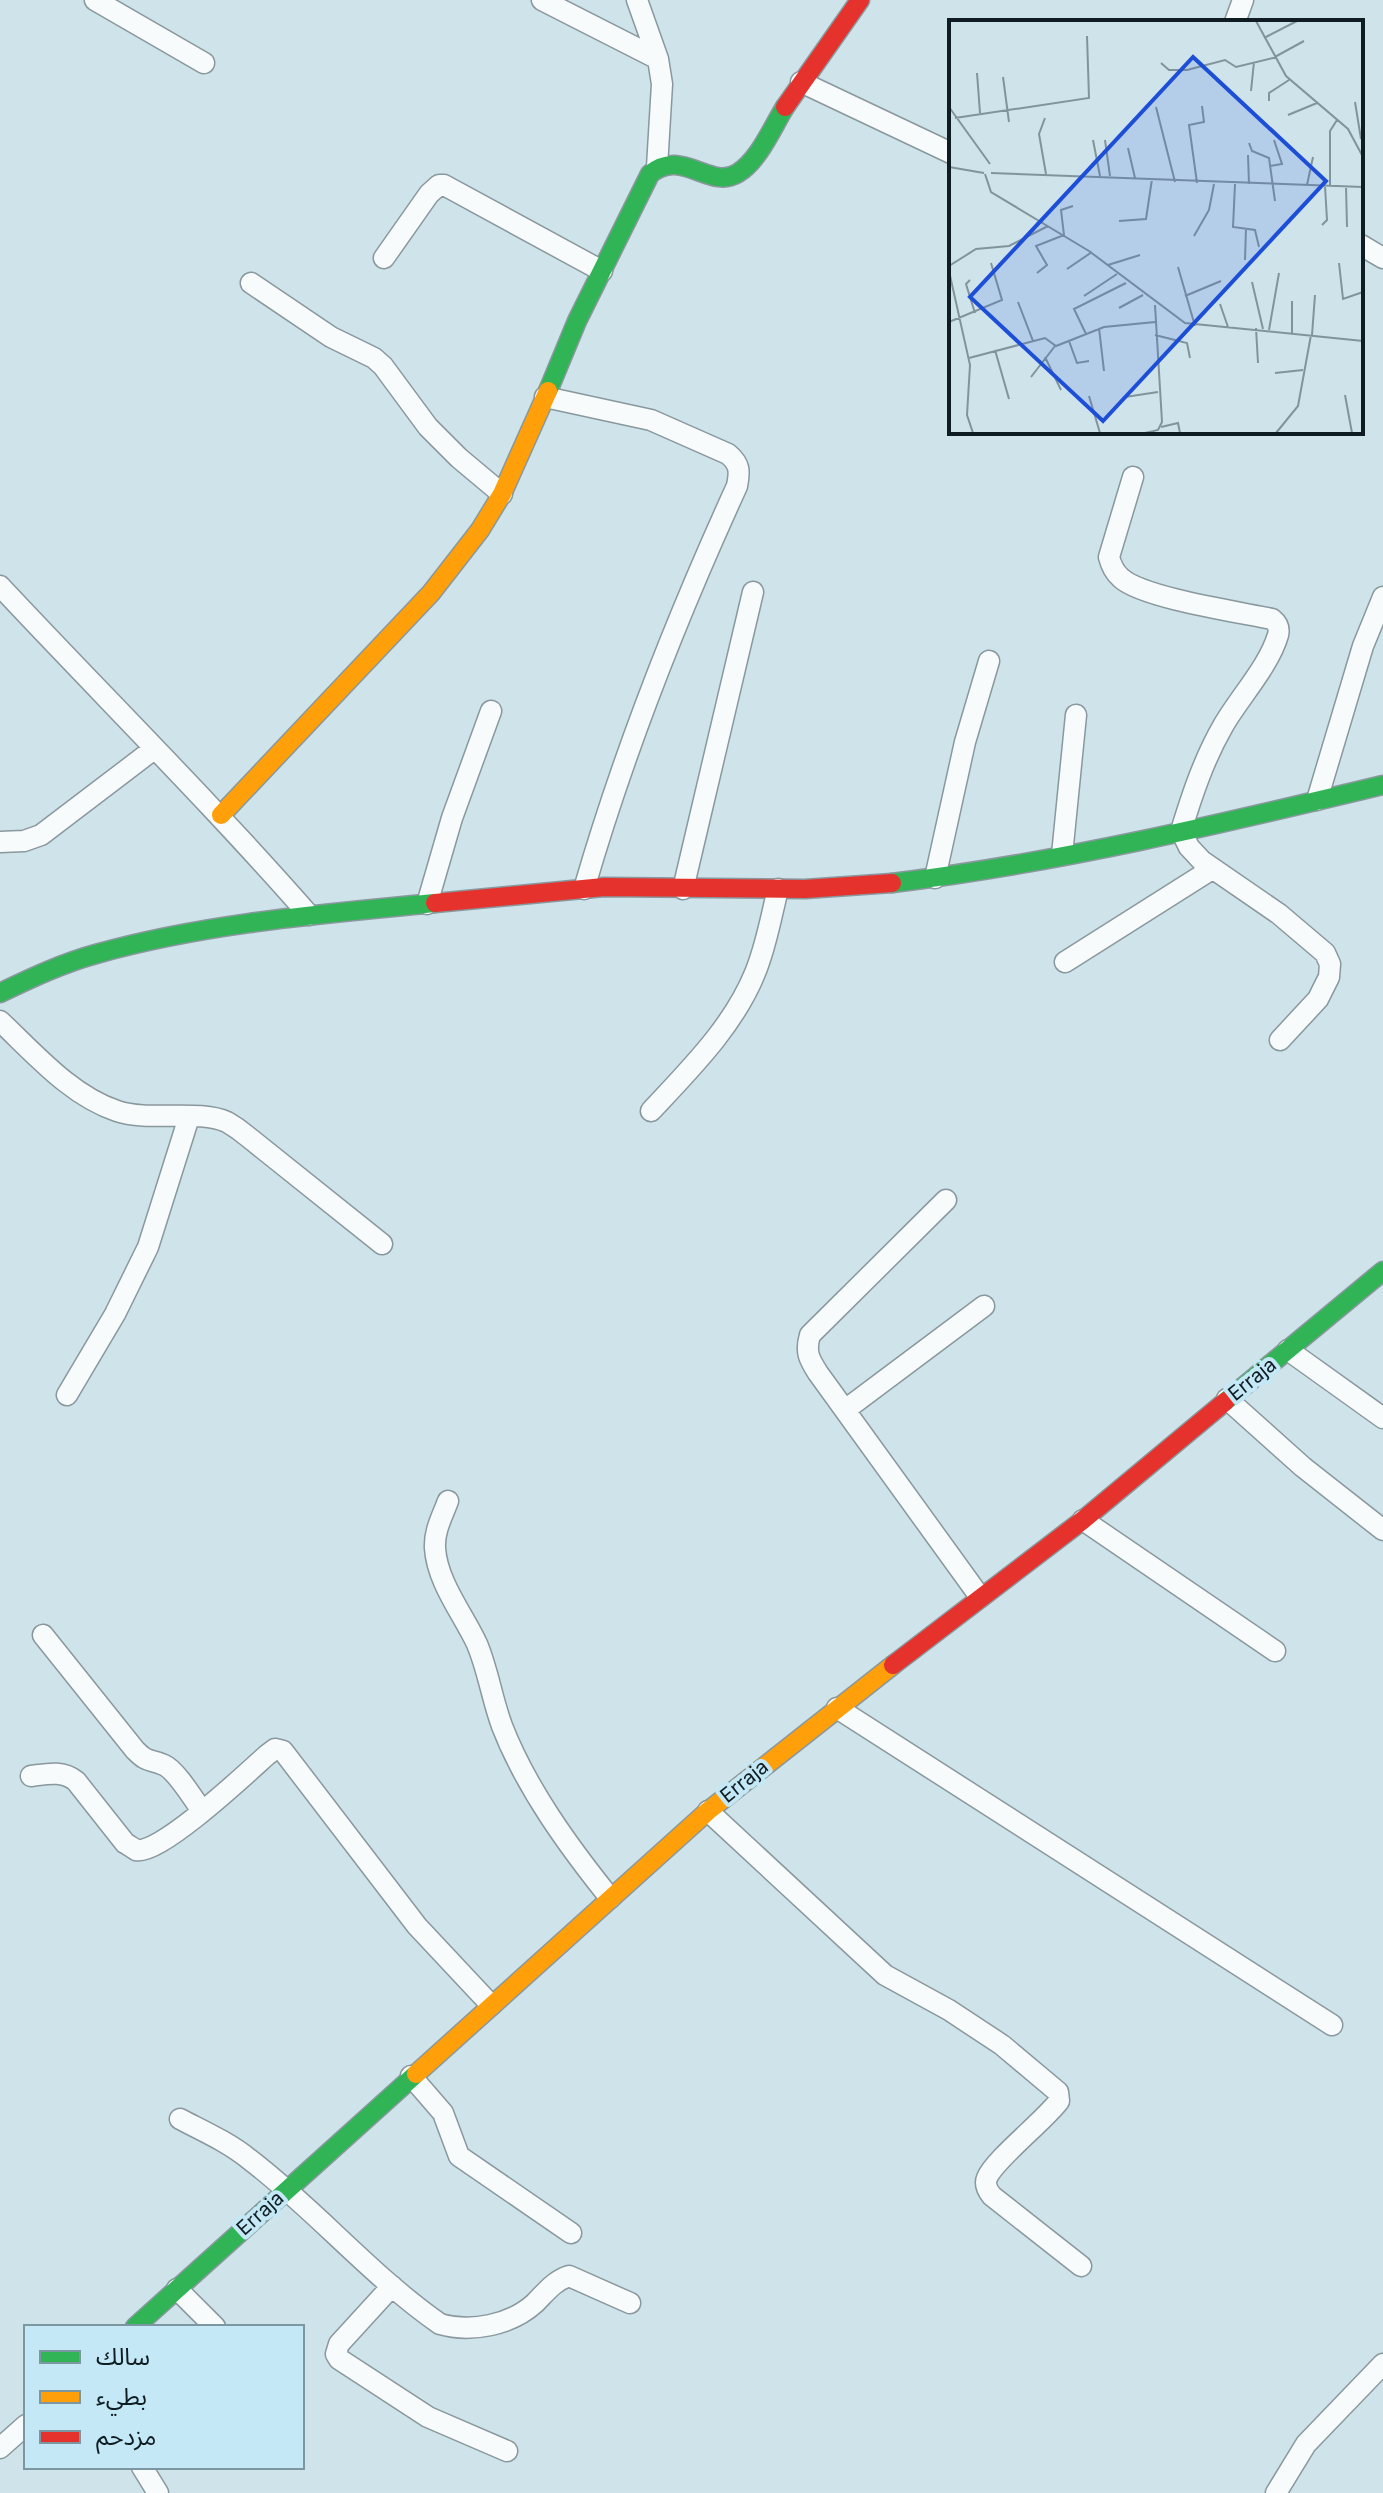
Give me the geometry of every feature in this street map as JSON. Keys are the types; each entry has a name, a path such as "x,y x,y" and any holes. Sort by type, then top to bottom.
{"street":[{"path":"95,0 204,63"},
{"path":"542,0 658,59"},
{"path":"637,0 658,59 662,104 657,167"},
{"path":"221,815 457,562 502,494 602,271 651,172 657,167 680,164 716,176 730,177 740,172 760,149 801,82 860,0"},
{"path":"1236,20 1243,0"},
{"path":"801,82 949,152"},
{"path":"384,258 429,194 439,185 444,185 602,271"},
{"path":"1363,246 1383,258"},
{"path":"251,283 331,337 374,358 428,427 502,494"},
{"path":"545,397 651,420 728,454 737,462 740,471 737,486 684,606 631,745 584,889"},
{"path":"1133,477 1109,557 1120,578 1131,585 1170,598 1272,619 1279,627 1268,654 1213,746 1181,831 1189,847 1212,869 1279,914 1325,953 1330,964 1329,977 1318,999 1280,1040"},
{"path":"0,586 221,815 309,915"},
{"path":"683,889 753,592"},
{"path":"1317,800 1363,646 1383,597"},
{"path":"935,878 965,742 989,661"},
{"path":"427,904 452,818 491,711"},
{"path":"1062,855 1076,715"},
{"path":"0,842 24,841 41,835 154,749"},
{"path":"0,993 46,971 95,954 158,939 309,915 584,889 778,889 862,886 935,878 1181,831 1383,785"},
{"path":"1065,962 1212,869"},
{"path":"651,1111 709,1048 739,1005 755,973 778,889"},
{"path":"0,1021 56,1074 90,1098 117,1111 226,1121 382,1244"},
{"path":"67,1395 115,1314 148,1247 189,1117"},
{"path":"946,1200 810,1335 808,1358 980,1597"},
{"name":"Erraja","path":"137,2325 708,1811 1083,1520 1383,1271"},
{"path":"845,1410 984,1306"},
{"path":"1288,1350 1383,1418"},
{"path":"1227,1399 1303,1467 1383,1530"},
{"path":"448,1501 436,1531 435,1549 439,1566 480,1652 502,1726 553,1818 610,1898"},
{"path":"1083,1520 1275,1651"},
{"path":"43,1635 135,1750 147,1762 164,1765 173,1772 202,1811"},
{"path":"837,1708 1332,2025"},
{"path":"31,1776 68,1775 125,1843 135,1850 145,1849 163,1840 275,1749 283,1751 417,1926 491,2005"},
{"path":"708,1811 872,1965 1002,2045 1058,2092 1059,2101 1050,2114 997,2165 987,2178 986,2188 1081,2266"},
{"path":"411,2076 443,2113 459,2156 571,2233"},
{"path":"180,2119 239,2152 440,2324 457,2329 507,2320 520,2315 559,2279 569,2276 630,2303"},
{"path":"392,2286 339,2344 336,2354 339,2359 428,2417 507,2451"},
{"path":"177,2289 213,2325"},
{"path":"1276,2493 1306,2444 1383,2364"},
{"path":"0,2448 24,2427"},
{"path":"143,2469 158,2493"}],"traffic: fast":[{"path":"548,391 577,321 650,174 673,165 717,177 738,173 759,152 785,107"},
{"path":"892,883 1077,853 1383,785"},
{"path":"0,993 84,958 179,934 264,921 435,903"},
{"path":"1226,1401 1383,1271"},
{"path":"137,2325 416,2074"}],"traffic: slow":[{"path":"221,815 431,593 480,530 502,494 548,391"},
{"path":"416,2074 708,1811 893,1665"}],"traffic: jam":[{"path":"785,107 860,0"},
{"path":"435,903 604,887 805,889 892,883"},
{"path":"893,1665 1083,1520 1226,1401"}]}
